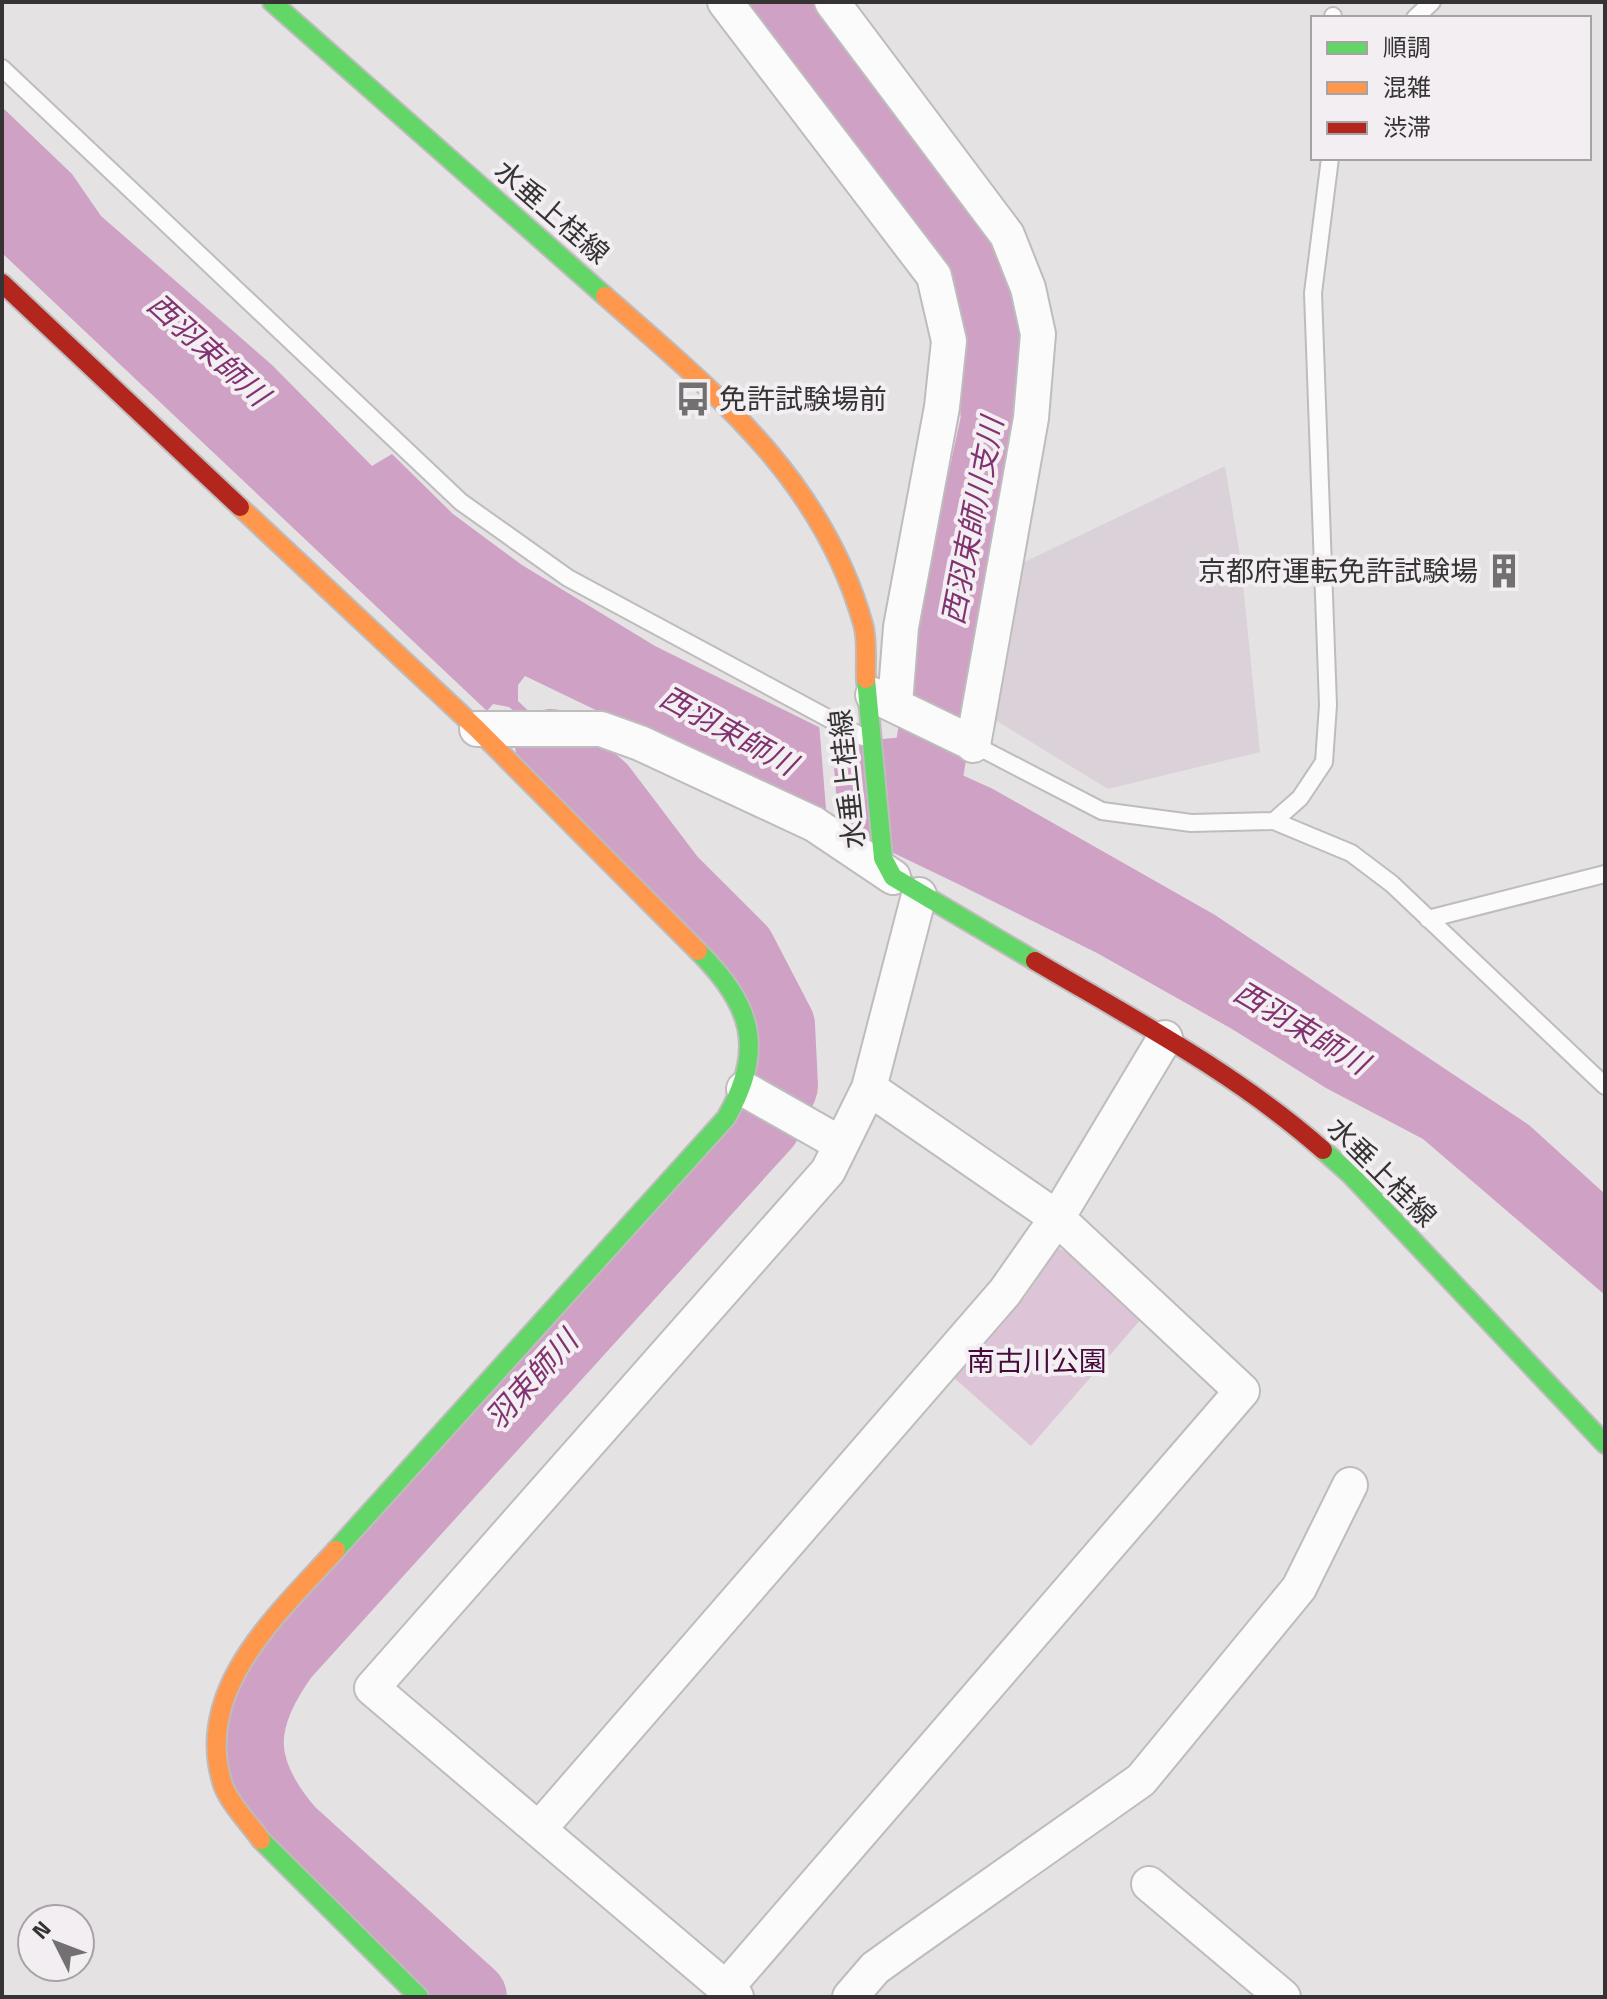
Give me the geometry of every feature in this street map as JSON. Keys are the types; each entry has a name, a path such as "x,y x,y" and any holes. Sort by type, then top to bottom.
{"street":[{"name":"水垂上桂線","path":"272,2 709,388 777,456 819,520 864,626 880,698 869,734 898,877 1223,1072 1289,1120 1350,1174 1515,1353 1605,1444"},
{"path":"725,2 934,276 949,341 942,407 901,627 880,698 969,742 1031,418 1038,334 1028,288 1007,235 832,2"},
{"path":"2,283 477,729 708,961 737,996 752,1046 744,1089 726,1118 251,1644 215,1721 223,1786 263,1843 419,1997"},
{"path":"477,729 601,729 640,743 814,824 898,877 869,1088 828,1171 372,1688 731,1993 1242,1391 1057,1218 869,1088"},
{"path":"539,1829 1005,1292 1057,1218 1165,1038"},
{"path":"744,1089 841,1144"},
{"path":"850,1997 875,1968 1141,1780 1299,1588 1350,1485"},
{"path":"1149,1884 1283,1997"}],"lane":[{"path":"1417,16 1432,2"},
{"path":"2,68 461,502 568,578 869,734"},
{"path":"1274,821 1300,798 1324,762 1328,705 1313,293 1330,160"},
{"path":"969,742 1102,811 1191,823 1274,821 1351,853 1392,884 1605,1086"},
{"path":"1428,919 1605,874"}],"shaded area":[{"path":"1225,466 1240,555 1260,752 1108,789 987,715 1014,567"}],"green space":[{"name":"南古川公園","path":"1058,1248 1074,1255 1142,1318 1031,1446 953,1377 1026,1296"}],"water":[{"name":"西羽束師川","path":"2,107 72,174 101,216 272,365 372,466 392,454 453,514 522,565 655,646 849,742 905,737 938,758 986,524 995,521 969,679 960,774 993,789 1215,915 1529,1125 1605,1194 1605,1295 1423,1139 1326,1088 1232,1029 1097,953 525,676 518,685 518,701 538,720 532,727 509,707 493,704 487,711 2,253"},
{"path":"555,741 580,744 611,778 580,813 545,774 545,750"}],"pier":[{"path":"819,723 831,729 839,829 827,821"}],"waterway":[{"name":"西羽束師川支川","path":"781,2 886,128 985,263 997,420 948,646 920,819"},
{"name":"羽束師川","path":"471,1997 289,1832 271,1809 251,1766 248,1745 256,1702 283,1655 765,1124 782,1086 779,1025 740,950 670,880 601,789 551,745"}],"traffic: fast":[{"path":"272,2 605,296"},
{"path":"866,679 883,858 893,877 1035,961"},
{"path":"336,1550 726,1118 746,1070 749,1049 747,1029 731,990 698,951"},
{"path":"1323,1150 1350,1174 1605,1444"},
{"path":"261,1840 419,1997"}],"traffic: slow":[{"path":"605,296 724,403 792,481 821,525 845,572 865,630 866,679"},
{"path":"240,507 477,729 698,951"},
{"path":"261,1840 223,1785 217,1750 219,1717 230,1686 246,1656 267,1627 336,1550"}],"traffic: jam":[{"path":"2,283 240,507"},
{"path":"1035,961 1220,1072 1323,1150"}],"place":[{"name":"免許試験場前","path":"693,399"},
{"name":"京都府運転免許試験場","path":"1504,571"}]}
